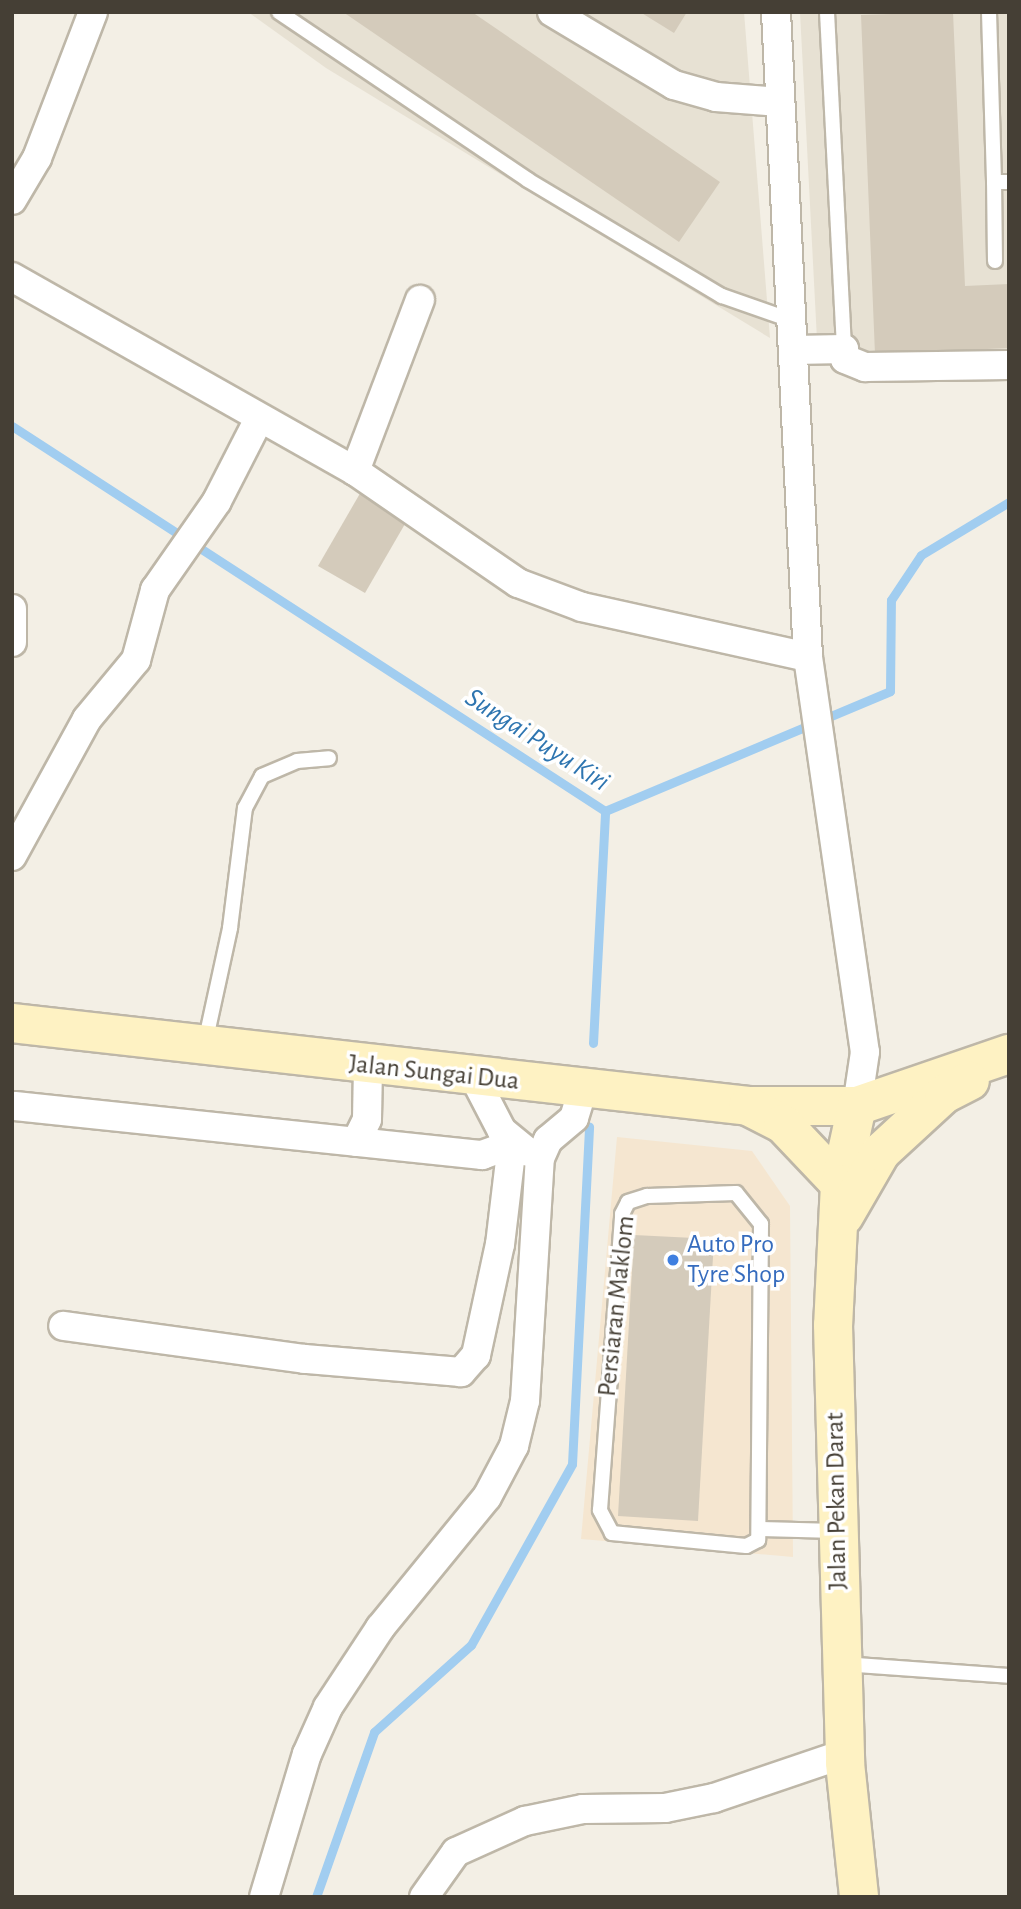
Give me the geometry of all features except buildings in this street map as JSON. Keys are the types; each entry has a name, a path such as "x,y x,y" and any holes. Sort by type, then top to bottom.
{"main road":[{"name":"Jalan Sungai Dua","path":"12,1023 204,1047 748,1106 857,1106 1009,1054"},
{"path":"838,1227 881,1153 944,1094 1009,1060"},
{"path":"748,1106 783,1124 839,1184"},
{"name":"Jalan Pekan Darat","path":"857,1106 839,1184 837,1531 844,1754 859,1897"}],"street":[{"path":"12,200 37,158 93,12"},
{"path":"552,12 674,85 716,97 780,102"},
{"path":"776,12 809,666 818,756 865,1052 857,1106"},
{"path":"12,277 258,421 355,471 518,583 582,607 809,666"},
{"path":"355,471 420,300"},
{"path":"794,350 844,349 845,359 865,367 1009,365"},
{"path":"12,856 87,719 136,660 155,590 208,514 258,421"},
{"path":"12,609 12,642"},
{"path":"356,1142 367,1119 368,1065"},
{"path":"474,1077 512,1144 540,1158"},
{"path":"264,1897 307,1754 328,1707 380,1629 487,1497 514,1446 525,1401 540,1158 548,1140 574,1118 583,1089"},
{"path":"15,1106 482,1155 512,1144"},
{"path":"63,1326 305,1359 461,1372 476,1354 500,1244 512,1144"},
{"path":"424,1897 456,1852 525,1821 583,1809 665,1808 714,1798 844,1754"}],"lane":[{"path":"279,12 527,180 722,296 792,320"},
{"path":"827,12 844,349"},
{"path":"989,12 1001,182 995,261"},
{"path":"204,1047 230,928 245,808 262,776 297,761 329,758"},
{"name":"Persiaran Maklom","path":"736,1194 761,1224 761,1529 758,1540 746,1546 612,1533 603,1522 619,1233 628,1202 736,1194"},
{"path":"761,1529 837,1531"},
{"path":"841,1664 1009,1676"}],"shaded area":[{"path":"248,12 744,12 770,338 326,68"},
{"path":"800,12 1009,12 1009,352 818,359"},
{"path":"617,1137 752,1151 790,1206 793,1557 581,1539"}],"waterway":[{"name":"Sungai Puyu Kiri","path":"12,426 605,811 890,691 891,600 921,555 1009,502"},
{"path":"593,1043 605,811"},
{"path":"316,1897 374,1732 471,1645 572,1464 589,1126"}],"place":[{"name":"Auto Pro Tyre Shop","path":"673,1260"}]}
